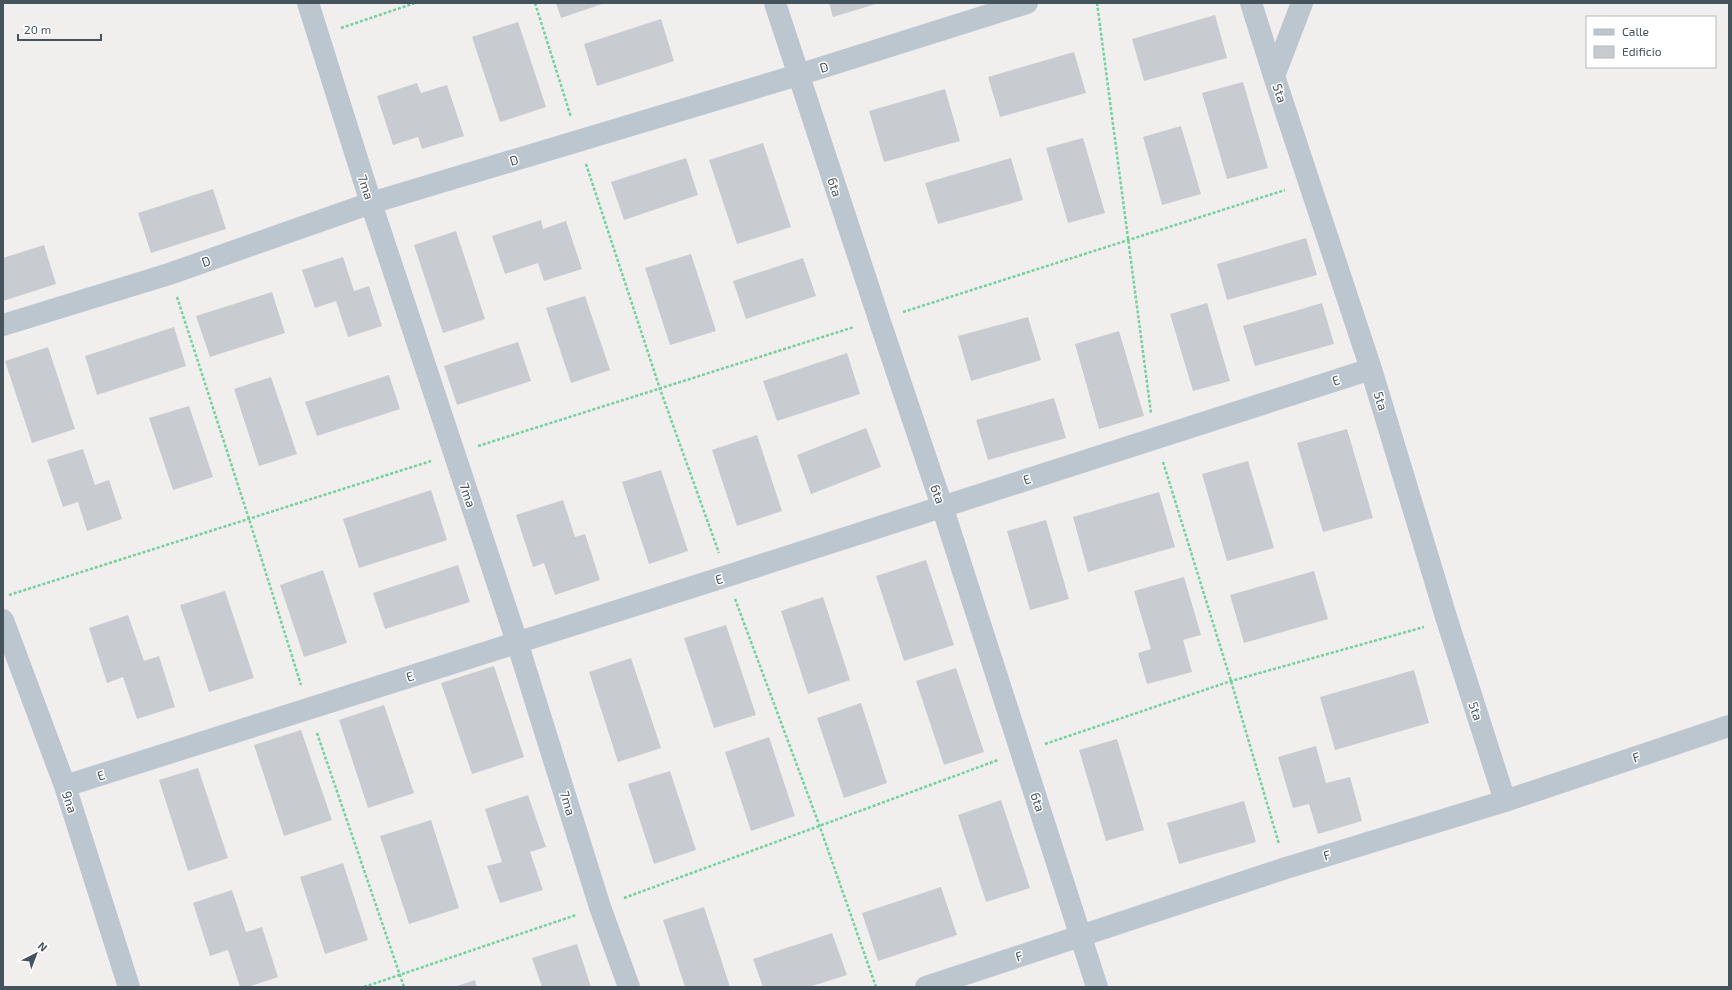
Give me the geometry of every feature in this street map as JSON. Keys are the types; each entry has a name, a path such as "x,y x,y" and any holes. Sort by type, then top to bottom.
{"street":[{"name":"7ma","path":"308,3 371,203 517,642 600,907 629,987"},
{"name":"6ta","path":"775,3 942,506 1097,987"},
{"name":"D","path":"3,325 169,274 371,203 798,75 1027,3"},
{"name":"5ta","path":"1252,3 1274,76 1372,368 1447,620 1505,800"},
{"path":"1274,76 1302,3"},
{"name":"E","path":"65,786 727,576 1372,368"},
{"name":"9na","path":"3,620 65,786 129,987"},
{"name":"F","path":"926,987 1286,868 1505,800 1729,726"}],"path":[{"path":"318,35 415,3"},
{"path":"535,3 660,389 727,576 820,827 876,987"},
{"path":"3,596 1310,182"},
{"path":"169,274 249,518 308,709 404,987"},
{"path":"364,987 600,907 820,827 1022,751 1231,681 1447,620"}],"building":[{"path":"556,3 605,3 561,18"},
{"path":"829,3 879,3 833,17"},
{"path":"1215,15 1227,58 1144,81 1132,39"},
{"path":"661,19 674,61 597,86 584,44"},
{"path":"518,22 546,107 500,122 472,37"},
{"path":"1074,52 1086,93 1000,117 988,77"},
{"path":"1243,82 1268,168 1227,179 1202,93"},
{"path":"417,83 421,93 447,85 464,136 422,149 418,137 393,145 377,96"},
{"path":"945,89 960,141 884,162 869,111"},
{"path":"1181,126 1201,194 1162,205 1143,137"},
{"path":"1083,138 1105,213 1068,223 1046,148"},
{"path":"763,143 791,227 737,244 709,160"},
{"path":"686,158 698,195 624,220 611,182"},
{"path":"1011,158 1023,200 938,224 925,183"},
{"path":"213,189 226,229 151,253 138,213"},
{"path":"541,220 543,229 566,221 582,269 544,281 538,263 505,274 492,236"},
{"path":"456,231 485,319 443,333 414,245"},
{"path":"1306,238 1317,275 1227,300 1217,264"},
{"path":"44,245 56,284 3,301 3,258"},
{"path":"691,254 716,331 670,345 645,268"},
{"path":"343,257 354,291 369,286 382,326 348,337 336,301 315,308 302,270"},
{"path":"803,258 816,296 746,319 733,281"},
{"path":"272,292 285,333 210,357 196,316"},
{"path":"585,296 610,370 571,383 546,308"},
{"path":"1207,303 1230,381 1193,391 1170,314"},
{"path":"1322,303 1334,344 1255,366 1243,326"},
{"path":"1028,317 1041,360 971,381 958,336"},
{"path":"174,327 186,366 97,395 85,356"},
{"path":"1119,331 1144,416 1099,429 1075,344"},
{"path":"518,342 531,381 457,405 444,366"},
{"path":"48,347 75,429 32,443 5,361"},
{"path":"847,353 860,394 777,421 763,381"},
{"path":"389,375 400,409 317,436 305,402"},
{"path":"271,377 297,454 259,466 234,389"},
{"path":"1054,398 1066,438 988,460 976,420"},
{"path":"189,406 213,477 173,490 149,418"},
{"path":"866,428 881,467 811,494 797,455"},
{"path":"1347,429 1373,518 1323,532 1297,443"},
{"path":"757,435 782,511 737,526 712,450"},
{"path":"83,449 95,485 109,480 122,519 87,531 78,502 63,507 47,460"},
{"path":"1248,461 1274,548 1227,561 1202,474"},
{"path":"661,470 688,551 649,564 622,482"},
{"path":"431,490 447,540 359,568 343,519"},
{"path":"1159,492 1175,547 1088,572 1073,517"},
{"path":"563,500 575,537 585,534 600,580 555,595 544,563 533,567 516,515"},
{"path":"1046,520 1069,599 1030,610 1007,531"},
{"path":"926,560 954,645 904,661 876,576"},
{"path":"458,565 470,602 385,629 373,593"},
{"path":"323,570 347,643 304,657 280,585"},
{"path":"1314,571 1328,619 1244,643 1230,595"},
{"path":"1184,577 1201,635 1183,640 1192,672 1147,684 1138,653 1151,649 1134,591"},
{"path":"225,591 254,678 209,692 180,605"},
{"path":"823,597 850,680 808,694 781,611"},
{"path":"128,615 144,661 159,656 175,707 137,719 123,677 107,683 89,628"},
{"path":"726,625 756,715 714,728 684,638"},
{"path":"631,658 661,748 618,762 589,672"},
{"path":"494,666 524,757 472,774 441,683"},
{"path":"956,668 984,752 944,765 916,681"},
{"path":"1414,670 1429,723 1335,750 1320,697"},
{"path":"861,703 887,783 844,798 817,718"},
{"path":"384,705 414,793 368,808 339,720"},
{"path":"301,730 332,820 284,836 254,745"},
{"path":"769,737 795,816 751,831 725,752"},
{"path":"1117,739 1144,830 1106,841 1079,750"},
{"path":"1316,746 1326,783 1350,777 1362,821 1318,834 1309,804 1293,808 1278,757"},
{"path":"198,768 228,858 188,871 159,780"},
{"path":"670,771 696,850 654,864 628,784"},
{"path":"528,795 546,847 530,852 543,890 500,903 487,866 502,862 485,809"},
{"path":"1001,800 1030,888 986,902 958,815"},
{"path":"1244,801 1256,842 1179,864 1167,823"},
{"path":"431,820 459,908 409,924 380,836"},
{"path":"343,863 368,940 325,954 300,877"},
{"path":"941,887 957,935 878,961 862,913"},
{"path":"232,890 246,932 262,927 278,977 248,987 240,987 228,950 210,956 193,903"},
{"path":"704,907 730,987 685,987 663,920"},
{"path":"832,933 847,975 809,987 763,987 753,959"},
{"path":"577,944 591,987 542,987 532,958"},
{"path":"475,980 477,987 454,987"}]}
